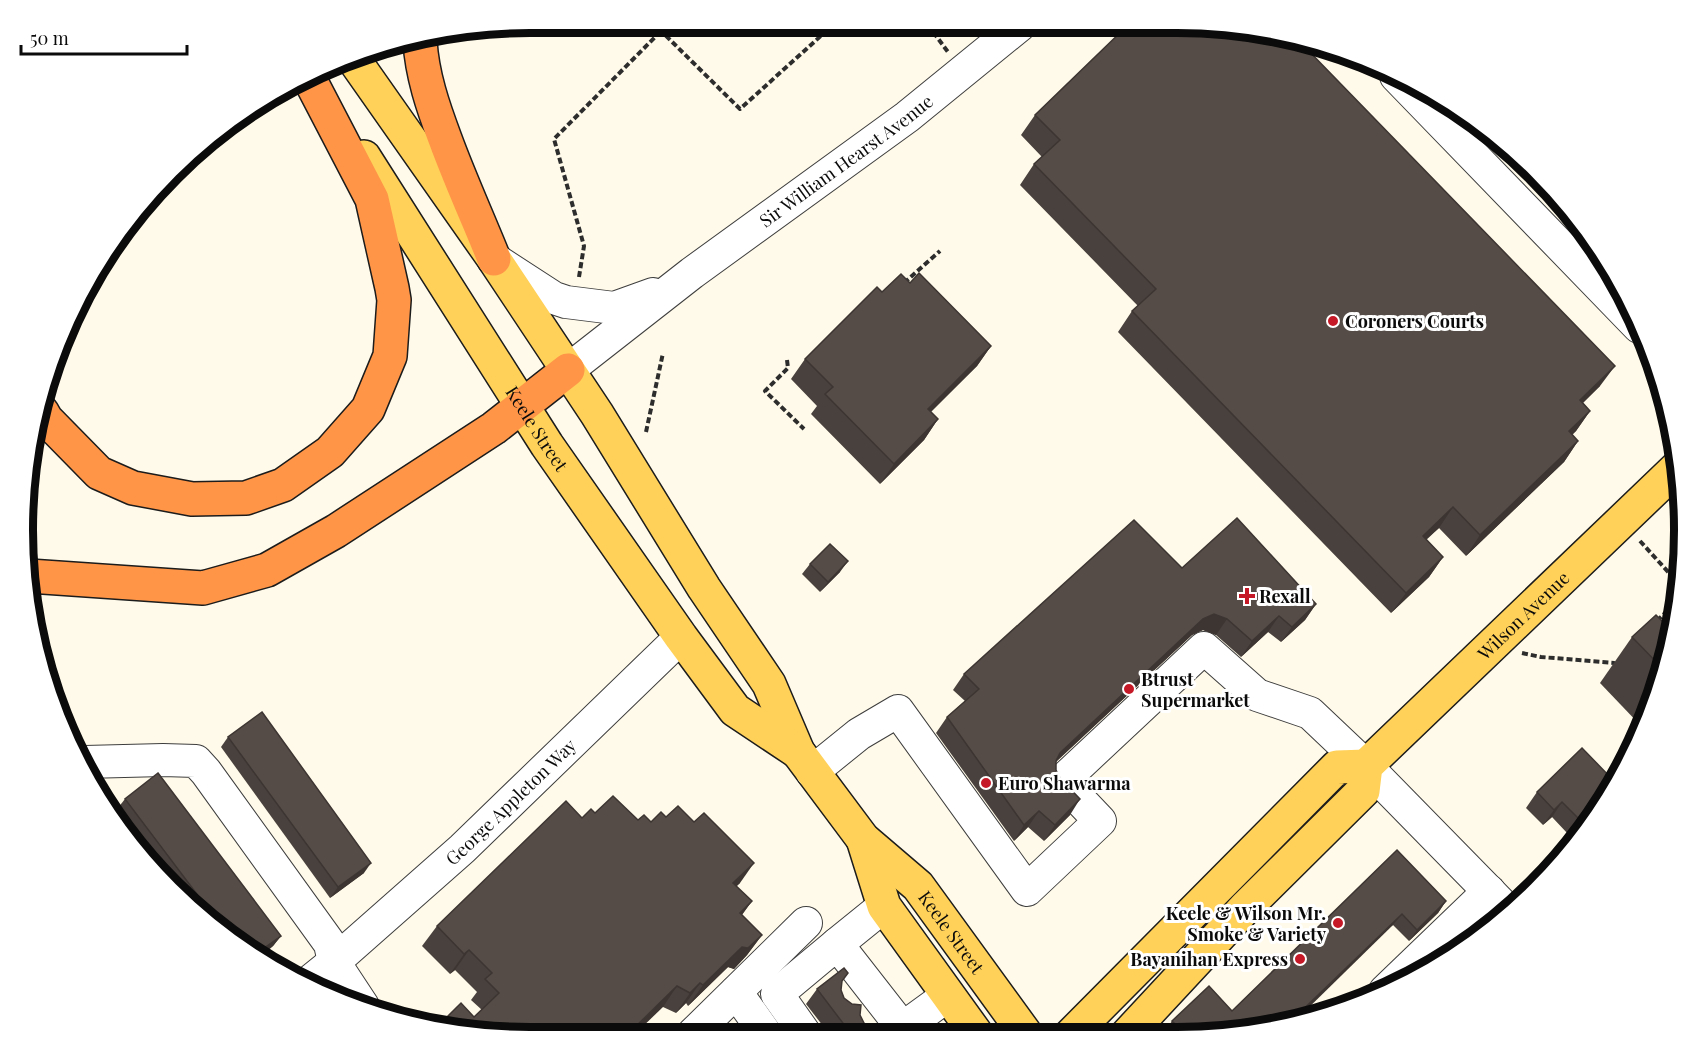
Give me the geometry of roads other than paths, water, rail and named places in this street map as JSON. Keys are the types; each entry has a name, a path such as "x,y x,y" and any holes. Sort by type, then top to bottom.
{"highway":[{"path":"421,46 430,98 454,164 494,259"},
{"path":"46,419 99,473 133,488 192,499 246,498 283,485 330,452 368,409 390,356 394,300 372,199 314,82"},
{"path":"35,576 203,588 267,570 360,515 494,428 568,370"}],"main road":[{"name":"Keele Street","path":"357,64 494,259 568,370 704,588 769,684 805,762 863,839 918,886 1020,1027"},
{"name":"Keele Street","path":"314,82 547,445 681,637 735,710 805,762"},
{"name":"Wilson Avenue","path":"1366,766 1671,474"},
{"path":"1079,1027 1337,766 1366,766 1363,791 1245,908 1142,1027"},
{"name":"Keele Street","path":"863,839 884,906 971,1027"}],"street":[{"name":"Sir William Hearst Avenue","path":"568,370 669,291 907,117 1011,33"},
{"path":"1430,103 1450,118 1622,308"},
{"name":"Sir William Hearst Avenue","path":"494,259 554,298 566,302 614,308 651,294 669,291"},
{"name":"George Appleton Way","path":"314,978 462,849 681,637"},
{"path":"805,762 898,711 1027,890 1100,820 1062,781 1204,648 1257,695 1310,712 1499,902 1424,961"},
{"path":"91,762 196,761 330,944 334,962 356,995"},
{"path":"807,1024 777,994 884,906"},
{"path":"700,1027 806,923"},
{"path":"837,944 879,1012 947,996"},
{"path":"736,992 760,1027"}],"place":[{"name":"Coroners Courts","path":"1333,321"},
{"name":"Rexall","path":"1247,596"},
{"name":"Btrust Supermarket","path":"1129,689"},
{"name":"Euro Shawarma","path":"986,783"},
{"name":"Keele & Wilson Mr. Smoke & Variety","path":"1338,923"},
{"name":"Bayanihan Express","path":"1300,959"}]}
